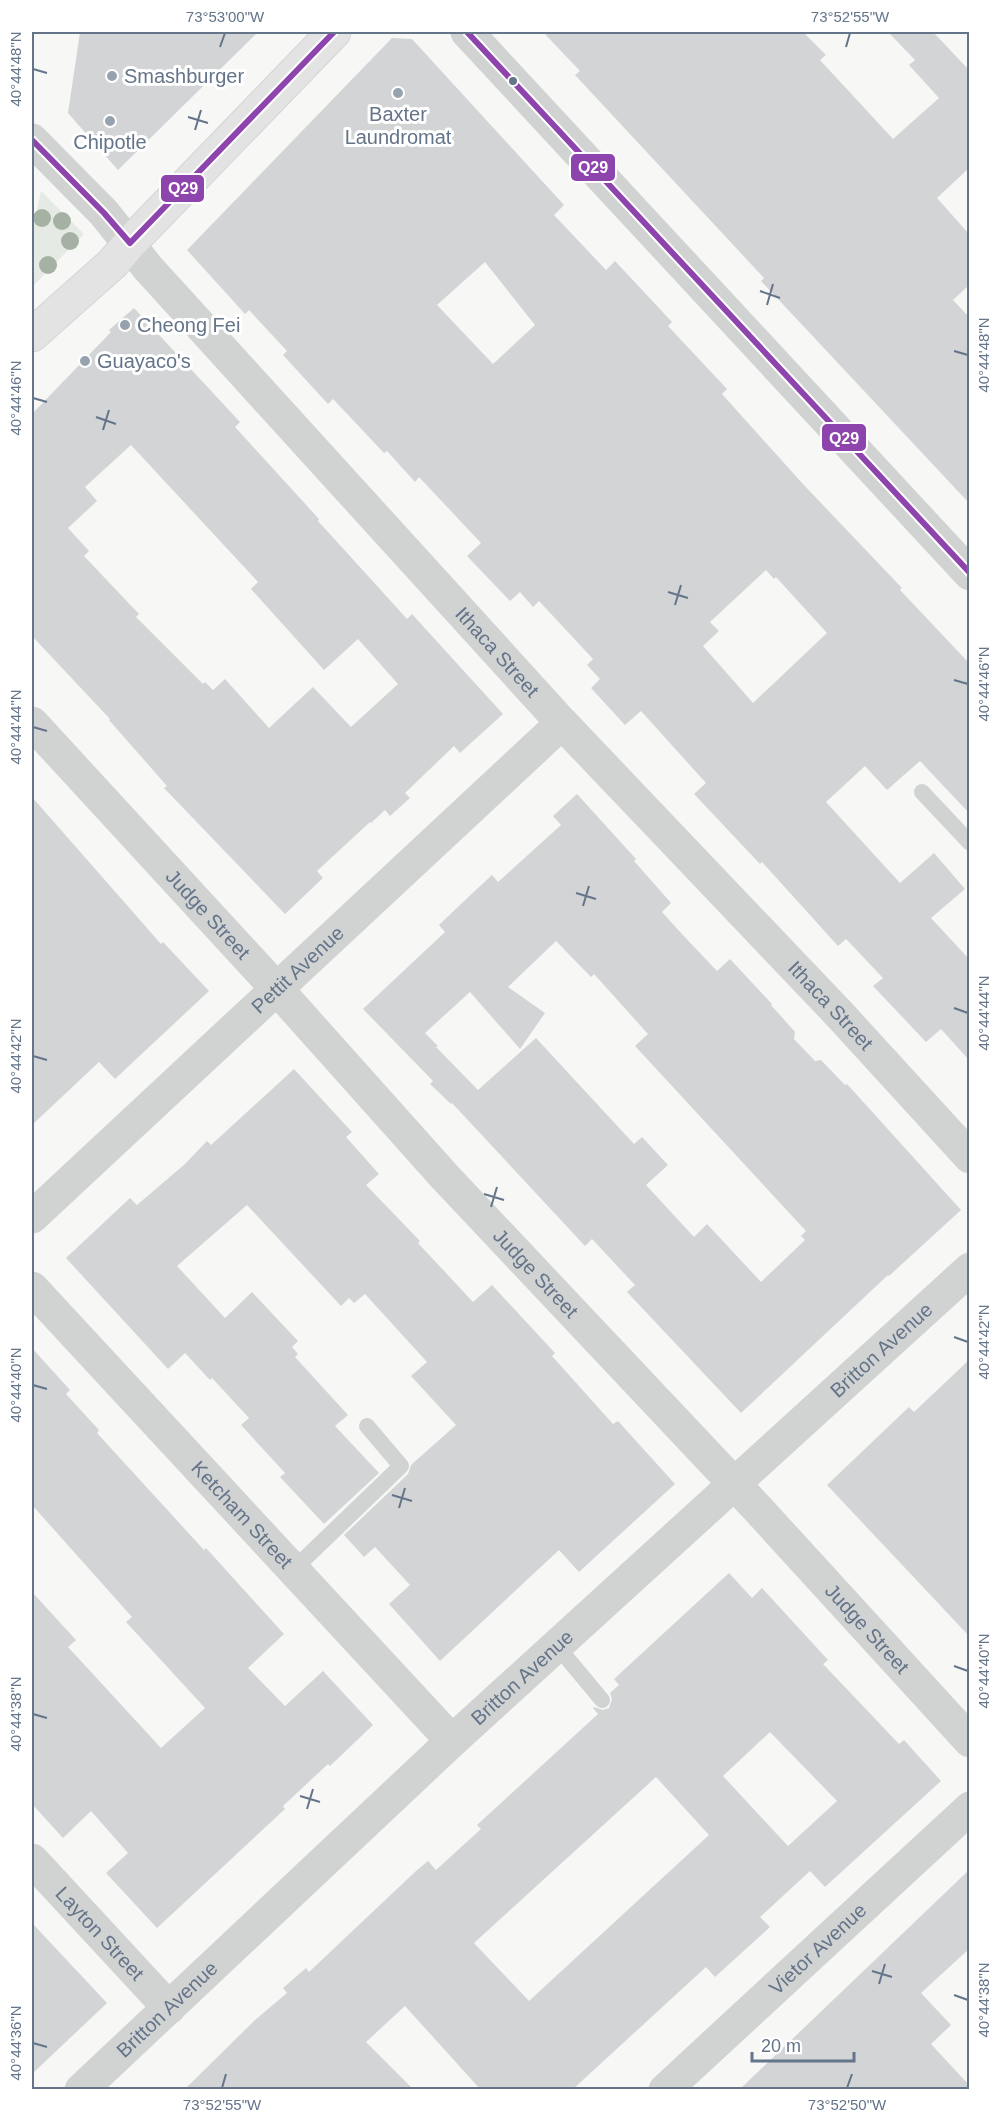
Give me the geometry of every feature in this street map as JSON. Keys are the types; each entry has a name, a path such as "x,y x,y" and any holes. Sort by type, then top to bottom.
{"street":[{"path":"32,335 112,264 334,32"},
{"path":"467,32 969,574"},
{"name":"Ithaca Street","path":"32,140 104,213 148,268 562,723 842,1017 969,1157"},
{"name":"Judge Street","path":"32,723 276,987 445,1177 734,1484 969,1741"},
{"name":"Pettit Avenue","path":"32,1217 276,987 562,723"},
{"name":"Britton Avenue","path":"81,2090 452,1741 969,1269"},
{"name":"Ketcham Street","path":"32,1288 452,1741"},
{"name":"Vietor Avenue","path":"666,2090 969,1808"},
{"name":"Layton Street","path":"32,1860 169,2008"}],"lane":[{"path":"922,792 969,843"},
{"path":"293,1570 401,1466 367,1426"},
{"path":"557,1646 602,1700"}],"shaded area":[{"path":"41,191 84,234 32,287 32,234"}],"building":[{"path":"80,32 258,32 118,170 68,113"},
{"path":"543,32 803,32 826,55 820,60 893,139 939,98 909,65 915,60 888,32 933,32 969,70 969,168 937,198 969,234 969,285 953,300 969,317 969,503 761,281 764,278 575,75 580,71"},
{"path":"392,38 412,39 564,205 554,215 606,270 615,261 672,322 668,326 727,389 722,394 969,663 969,813 920,761 887,790 865,766 826,802 900,883 934,853 965,889 931,918 969,959 969,1060 941,1029 926,1042 873,986 883,978 846,939 838,946 762,862 760,864 694,794 706,783 641,711 625,725 591,688 600,679 587,665 593,659 539,601 533,607 520,592 510,601 467,556 481,543 419,477 415,482 387,451 384,453 333,399 328,404 283,355 287,351 249,310 245,314 187,250","holes":["485,262 535,325 493,364 437,305","766,570 774,579 776,577 827,633 753,703 703,646 719,631 710,622"]},
{"path":"134,308 240,422 235,427 407,619 412,614 503,714 460,753 454,746 405,793 410,798 390,816 385,810 370,822 317,871 323,878 285,914 164,788 167,786 110,719 32,636 32,414 111,332 109,330","holes":["131,445 258,582 251,589 324,670 358,639 398,684 351,727 313,687 269,728 225,679 213,690 205,682 203,684 136,617 139,614 84,556 89,551 68,528 97,501 85,487"]},
{"path":"577,794 636,859 634,861 671,903 662,912 681,933 717,971 730,959 795,1032 794,1039 815,1061 821,1060 845,1085 847,1084 961,1210 741,1413 627,1292 635,1285 592,1239 585,1246 452,1103 430,1084 433,1081 363,1009 445,932 439,925 492,875 498,882 561,825 553,816","holes":["556,941 591,977 594,974 648,1034 635,1046 806,1231 801,1236 805,1240 761,1282 707,1224 694,1237 646,1185 668,1165 642,1137 634,1144 536,1038 478,1090 425,1033 470,992 520,1049 545,1013 508,987"]},
{"path":"32,797 161,944 163,942 209,991 115,1079 99,1062 32,1125"},
{"path":"294,1069 352,1132 346,1137 379,1174 366,1185 420,1241 418,1243 473,1302 492,1285 555,1353 552,1356 613,1424 618,1421 675,1484 579,1572 559,1550 440,1661 389,1604 410,1585 375,1547 364,1557 344,1535 408,1474 411,1465 456,1425 411,1376 427,1362 365,1294 354,1303 349,1298 341,1306 247,1205 177,1266 225,1318 252,1292 298,1341 292,1347 298,1354 295,1357 348,1415 335,1426 379,1473 324,1524 280,1477 285,1473 241,1425 249,1418 212,1378 210,1380 185,1353 168,1369 66,1258 130,1198 137,1205 185,1164 207,1141 211,1145"},
{"path":"32,1348 70,1390 66,1394 99,1430 97,1433 284,1634 248,1668 285,1706 323,1671 373,1725 283,1806 285,1809 157,1928 106,1873 128,1853 91,1811 63,1838 32,1804 32,1592 76,1640 68,1647 161,1748 205,1708 126,1622 132,1617 32,1505"},
{"path":"969,1360 969,1636 827,1485 909,1407 914,1412"},
{"path":"729,1573 752,1598 762,1588 828,1660 823,1664 899,1744 904,1740 941,1781 825,1887 810,1871 760,1917 770,1927 715,1977 706,1967 572,2090 481,2090 405,2006 366,2042 414,2090 184,2090 254,2021 287,1993 283,1988 306,1968 309,1972 416,1871 428,1861 436,1870 481,1829 477,1825 598,1714 594,1707 603,1710 609,1708 612,1699 610,1693 619,1685 614,1679","holes":["770,1732 837,1801 788,1846 723,1776","656,1777 709,1835 529,2001 474,1943"]},
{"path":"969,1870 969,1949 921,1993 951,2025 931,2044 969,2085 969,2090 739,2090"},
{"path":"32,1923 107,2003 32,2074"}],"transit line":[{"name":"Q29","path":"32,140 104,213 130,243 334,32"},
{"name":"Q29","path":"467,32 970,573"}],"place":[{"name":"Smashburger","path":"112,76"},
{"name":"Baxter Laundromat","path":"398,93"},
{"name":"Chipotle","path":"110,121"},
{"name":"Cheong Fei","path":"125,325"},
{"name":"Guayaco's","path":"85,361"}]}
